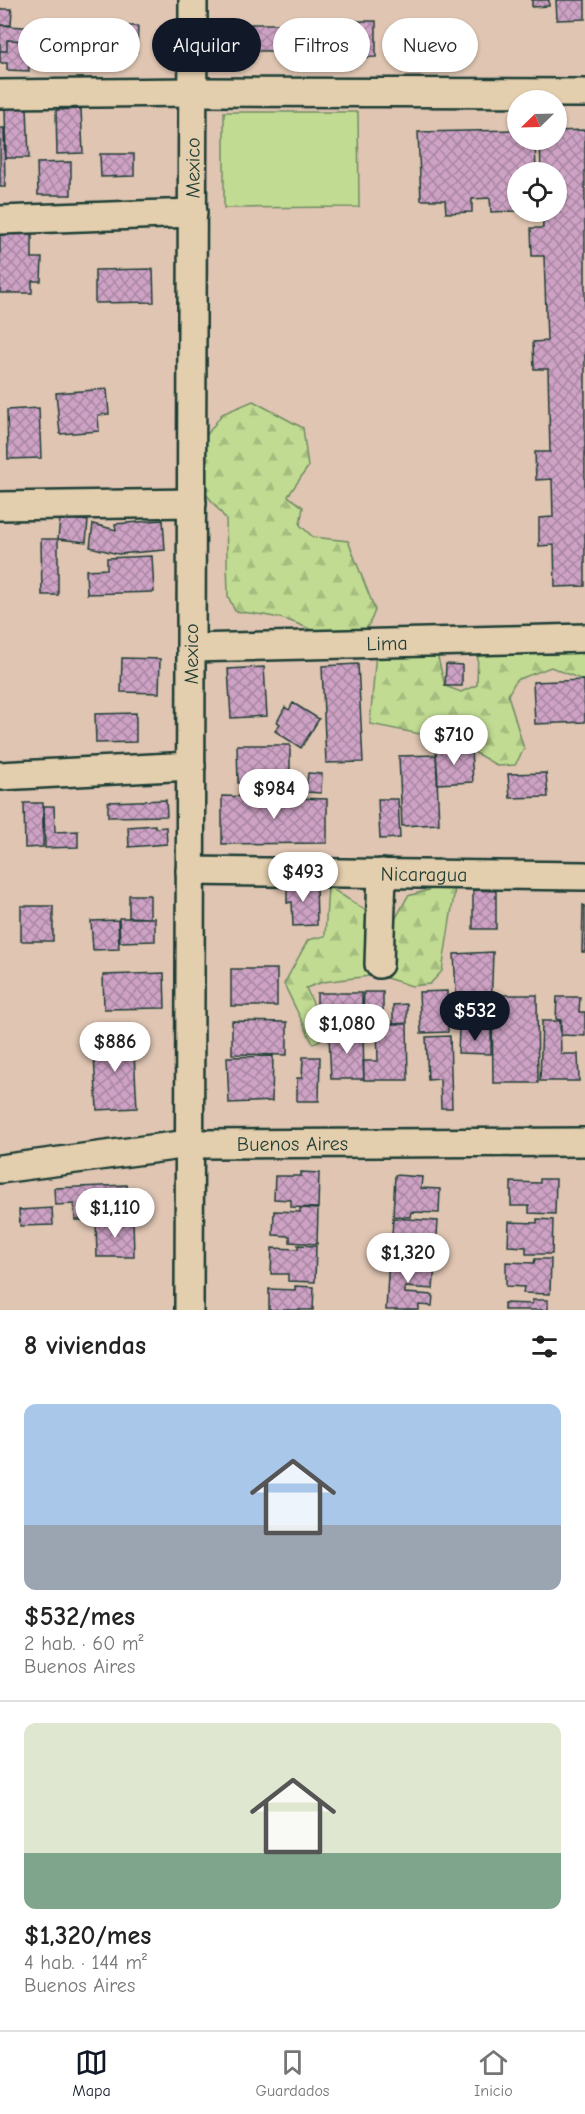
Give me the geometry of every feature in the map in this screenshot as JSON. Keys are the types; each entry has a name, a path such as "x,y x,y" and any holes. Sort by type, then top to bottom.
{"street":[{"name":"Mexico","path":"189,1310 193,0"},
{"path":"0,94 585,93"},
{"path":"0,220 193,213"},
{"path":"0,506 192,503"},
{"name":"Lima","path":"191,648 585,638"},
{"path":"0,776 191,766"},
{"name":"Nicaragua","path":"190,871 585,876"},
{"path":"379,964 382,873"},
{"name":"Buenos Aires","path":"0,1168 189,1144 585,1142"}],"green space":[{"path":"224,112 358,112 359,207 224,208"},
{"path":"253,401 303,428 308,467 288,496 303,507 300,525 313,537 348,541 375,610 368,626 359,636 350,640 328,637 283,619 235,611 228,596 226,519 195,480 201,443 222,414"},
{"path":"585,640 585,681 551,667 516,680 508,695 524,749 515,765 498,766 455,741 370,724 376,652 435,646 445,686 461,692 477,685 478,651"},
{"path":"456,882 442,971 430,984 412,986 377,975 323,982 306,988 317,1012 330,1025 329,1035 313,1044 284,984 308,940 325,936 328,886 391,927 408,896"}],"building":[{"path":"532,0 549,0 549,6 532,7"},
{"path":"556,0 585,0 585,19 557,20"},
{"path":"0,9 12,9 11,25 0,25"},
{"path":"370,21 376,21 376,57 370,57"},
{"path":"261,24 273,24 273,51 261,51"},
{"path":"0,25 18,27 18,40 7,40 7,51 0,51"},
{"path":"7,40 18,40 18,70 7,70 7,63 0,63 0,51 7,51"},
{"path":"5,107 27,107 29,158 6,158"},
{"path":"81,109 83,153 57,154 56,110"},
{"path":"0,128 4,128 5,187 0,187"},
{"path":"507,130 507,150 535,150 536,162 507,162 507,211 491,212 490,198 472,199 472,212 446,213 445,200 421,200 418,132"},
{"path":"585,130 585,586 555,587 554,545 539,546 539,518 553,517 552,479 536,480 535,452 550,452 548,369 534,369 533,342 547,341 544,256 532,256 531,228 543,228 543,222 567,222 567,162 541,162 540,150 567,150 567,131"},
{"path":"100,154 134,154 134,176 101,177"},
{"path":"71,162 71,195 38,195 37,163"},
{"path":"0,224 32,224 32,258 42,258 41,281 32,281 32,293 0,293"},
{"path":"153,269 154,302 95,303 95,270"},
{"path":"107,389 109,414 98,415 99,431 60,434 56,393"},
{"path":"39,408 41,458 8,459 7,410"},
{"path":"60,518 88,521 86,542 58,539"},
{"path":"163,520 165,550 118,554 90,547 93,524 116,530 115,524"},
{"path":"41,539 58,539 58,595 42,595"},
{"path":"152,556 154,592 87,594 86,570 107,569 107,558"},
{"path":"122,658 160,659 159,693 121,692"},
{"path":"358,664 363,762 326,763 322,666"},
{"path":"446,664 462,665 462,686 445,686"},
{"path":"264,667 267,716 231,718 228,669"},
{"path":"584,680 585,722 535,724 533,682"},
{"path":"293,703 319,719 301,748 275,731 280,724 277,722 285,707 289,710"},
{"path":"136,713 136,742 96,743 95,714"},
{"path":"237,745 290,745 290,782 238,783"},
{"path":"471,749 473,782 438,784 436,750"},
{"path":"436,755 439,824 402,826 399,756"},
{"path":"308,773 322,774 321,793 306,792"},
{"path":"546,773 548,797 510,798 508,774"},
{"path":"222,796 327,799 327,843 222,844"},
{"path":"378,799 398,799 400,838 380,839"},
{"path":"166,800 167,816 108,817 108,802"},
{"path":"24,803 43,803 43,847 25,848"},
{"path":"44,806 54,806 55,832 78,831 78,847 45,848"},
{"path":"155,825 155,828 166,827 167,844 129,847 128,827"},
{"path":"292,881 316,881 317,925 293,926 292,902 287,903 287,887 292,887"},
{"path":"473,890 496,891 496,929 473,929"},
{"path":"129,895 150,895 150,918 129,917"},
{"path":"583,905 585,906 585,952 582,952"},
{"path":"21,906 53,906 53,941 21,941"},
{"path":"119,918 155,918 155,941 120,942"},
{"path":"118,920 119,949 93,950 91,921"},
{"path":"493,952 491,1011 457,1012 454,954"},
{"path":"231,969 277,969 277,1006 231,1006"},
{"path":"164,973 165,1008 104,1009 103,975"},
{"path":"447,991 448,1032 421,1033 419,992"},
{"path":"364,992 383,992 383,1010 363,1009"},
{"path":"317,993 362,993 362,1012 317,1012"},
{"path":"492,995 537,995 538,1083 493,1083"},
{"path":"557,997 580,997 579,1012 585,1012 585,1036 561,1035 561,1020 556,1019"},
{"path":"407,1004 407,1023 393,1024 393,1005"},
{"path":"232,1021 287,1022 287,1055 232,1054"},
{"path":"542,1021 560,1021 561,1054 578,1054 579,1081 540,1081"},
{"path":"377,1024 407,1024 408,1080 364,1080 363,1061 378,1061"},
{"path":"363,1029 364,1079 331,1079 329,1035 347,1035 347,1030"},
{"path":"459,1029 491,1030 491,1054 458,1053"},
{"path":"133,1036 137,1108 97,1110 93,1038"},
{"path":"450,1036 452,1108 441,1108 440,1079 428,1080 426,1037"},
{"path":"273,1056 272,1101 229,1103 227,1057"},
{"path":"303,1057 320,1057 319,1101 297,1101 297,1078 302,1078"},
{"path":"301,1172 319,1173 318,1208 291,1207 291,1200 274,1199 275,1176 301,1176"},
{"path":"395,1175 422,1177 421,1188 440,1189 439,1213 411,1212 410,1217 393,1216"},
{"path":"540,1179 556,1179 555,1214 529,1213 529,1206 511,1206 511,1182 540,1183"},
{"path":"127,1185 129,1220 75,1220 74,1204 55,1205 54,1188"},
{"path":"52,1208 53,1225 20,1226 19,1210"},
{"path":"300,1208 318,1209 317,1244 290,1242 290,1236 273,1235 274,1211 300,1212"},
{"path":"393,1218 438,1221 436,1250 407,1248 407,1254 391,1253"},
{"path":"537,1219 553,1220 552,1254 526,1254 526,1247 508,1246 509,1222 537,1223"},
{"path":"133,1220 134,1257 97,1257 96,1221"},
{"path":"298,1245 316,1246 315,1282 288,1281 288,1274 271,1274 272,1248 298,1249"},
{"path":"389,1257 417,1259 417,1264 435,1265 433,1289 405,1287 405,1293 433,1295 432,1306 419,1305 419,1310 386,1310"},
{"path":"535,1259 551,1259 550,1294 523,1293 524,1287 506,1286 506,1262 534,1263"},
{"path":"295,1286 314,1287 313,1310 269,1310 269,1289 295,1290"},
{"path":"532,1300 548,1300 548,1310 504,1310 504,1303 532,1304"}]}
